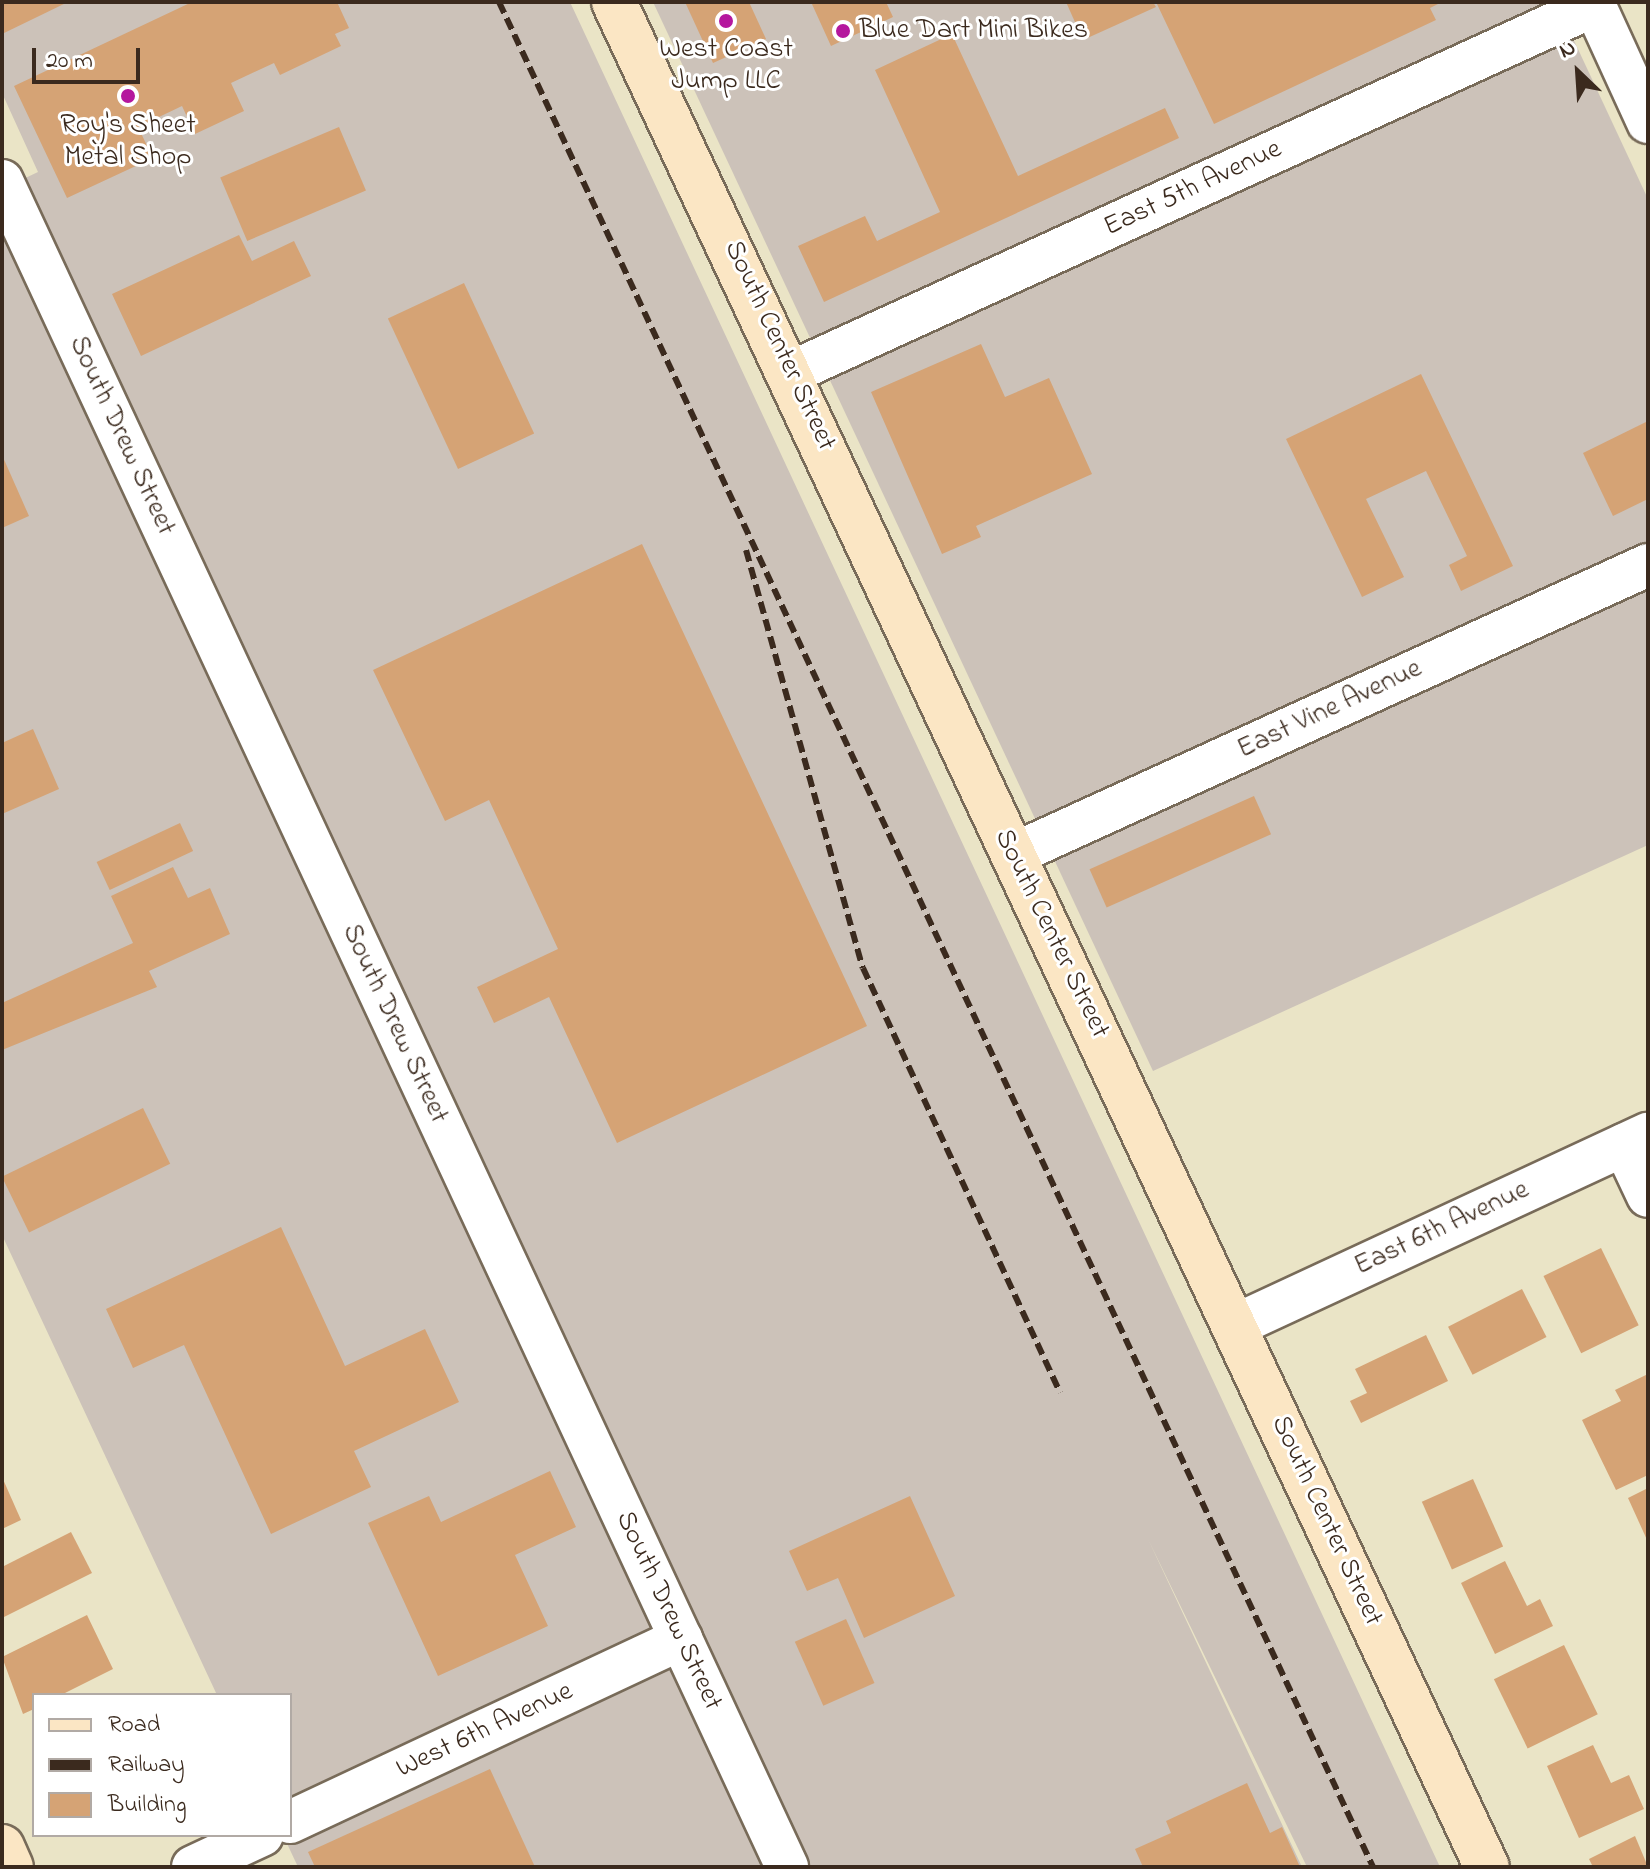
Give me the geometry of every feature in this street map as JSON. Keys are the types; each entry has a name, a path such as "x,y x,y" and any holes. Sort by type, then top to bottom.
{"street":[{"name":"South Center Street","path":"614,2 792,372 1012,855 1236,1325 1487,1867"},
{"name":"East 5th Avenue","path":"792,372 1594,4"},
{"path":"1594,4 1648,122"},
{"name":"South Drew Street","path":"2,181 787,1867"},
{"name":"East Vine Avenue","path":"1012,855 1648,565"},
{"path":"1636,1140 1648,1196"},
{"name":"East 6th Avenue","path":"1236,1325 1636,1140"},
{"name":"West 6th Avenue","path":"292,1821 681,1639"},
{"path":"193,1867 258,1837"},
{"path":"2,1847 11,1867"}],"shaded area":[{"path":"2,2 570,2 1440,1867 1307,1867 1148,1539 1302,1867 298,1867 284,1837 292,1837 292,1693 216,1693 2,1235 2,189 38,172 2,93"},
{"path":"653,2 1556,2 1648,199 1648,845 1153,1071"}],"building":[{"path":"2,2 68,2 2,34"},
{"name":"Roy's Sheet Metal Shop","path":"192,2 337,2 349,28 335,34 341,46 280,75 274,63 231,83 244,111 195,134 182,106 138,127 153,158 67,198 14,86"},
{"name":"West Coast Jump LLC","path":"685,2 749,2 766,39 713,63"},
{"name":"Blue Dart Mini Bikes","path":"811,2 886,2 893,17 831,46"},
{"path":"1066,2 1153,2 1156,7 1083,40"},
{"path":"1156,2 1442,2 1430,8 1436,20 1214,124"},
{"path":"952,34 1018,176 1165,108 1179,138 824,302 798,246 865,216 877,241 940,212 875,70"},
{"path":"339,127 366,191 247,241 220,177"},
{"path":"239,235 252,261 294,241 311,276 141,356 112,294"},
{"path":"464,283 534,433 458,469 388,318"},
{"path":"981,344 1005,397 1049,378 1092,474 976,526 981,537 942,554 871,392"},
{"path":"1421,374 1513,566 1461,591 1449,565 1467,556 1426,471 1366,499 1404,577 1362,597 1286,439"},
{"path":"1648,421 1648,499 1613,516 1583,453"},
{"path":"2,455 29,516 2,528"},
{"path":"642,544 867,1026 617,1143 549,997 494,1023 477,987 558,949 489,800 445,821 373,670"},
{"path":"33,729 59,789 2,814 2,743"},
{"path":"1254,796 1271,834 1107,908 1090,869"},
{"path":"180,823 193,851 110,890 97,862"},
{"path":"173,867 188,898 210,888 230,934 149,971 157,987 2,1050 2,1003 133,943 111,896"},
{"path":"143,1108 170,1164 29,1233 2,1177"},
{"path":"281,1227 345,1366 425,1329 459,1402 354,1451 371,1487 271,1534 184,1345 133,1368 106,1309"},
{"path":"1601,1248 1639,1325 1581,1353 1543,1276"},
{"path":"1522,1289 1547,1337 1473,1375 1448,1327"},
{"path":"1426,1335 1448,1381 1361,1423 1350,1401 1367,1393 1355,1369"},
{"path":"1648,1374 1648,1475 1616,1490 1582,1420 1621,1401 1615,1390"},
{"path":"550,1471 576,1527 515,1555 548,1626 438,1676 368,1523 429,1496 441,1522"},
{"path":"2,1477 21,1520 2,1529"},
{"path":"1473,1479 1503,1547 1452,1569 1422,1502"},
{"path":"1648,1488 1648,1542 1628,1498"},
{"path":"910,1496 955,1596 864,1638 838,1578 807,1591 789,1551"},
{"path":"71,1532 92,1573 2,1618 2,1567"},
{"path":"1505,1561 1527,1606 1540,1599 1553,1626 1495,1654 1461,1583"},
{"path":"87,1615 113,1669 65,1693 32,1693 32,1710 23,1714 2,1657"},
{"path":"846,1619 874,1683 823,1706 795,1642"},
{"path":"1564,1645 1598,1714 1528,1748 1494,1679"},
{"path":"1593,1745 1611,1783 1629,1775 1644,1809 1579,1838 1547,1766"},
{"path":"490,1769 535,1867 315,1867 308,1852"},
{"path":"1247,1783 1270,1833 1282,1827 1300,1867 1143,1867 1135,1849 1171,1833 1166,1821"},
{"path":"1635,1836 1648,1867 1593,1867 1589,1859"}],"railway":[{"path":"499,2 1373,1867"},
{"path":"746,550 863,968 1060,1393"}],"place":[{"name":"West Coast Jump LLC","path":"726,21"},
{"name":"Blue Dart Mini Bikes","path":"843,31"},
{"name":"Roy's Sheet Metal Shop","path":"128,96"}]}
